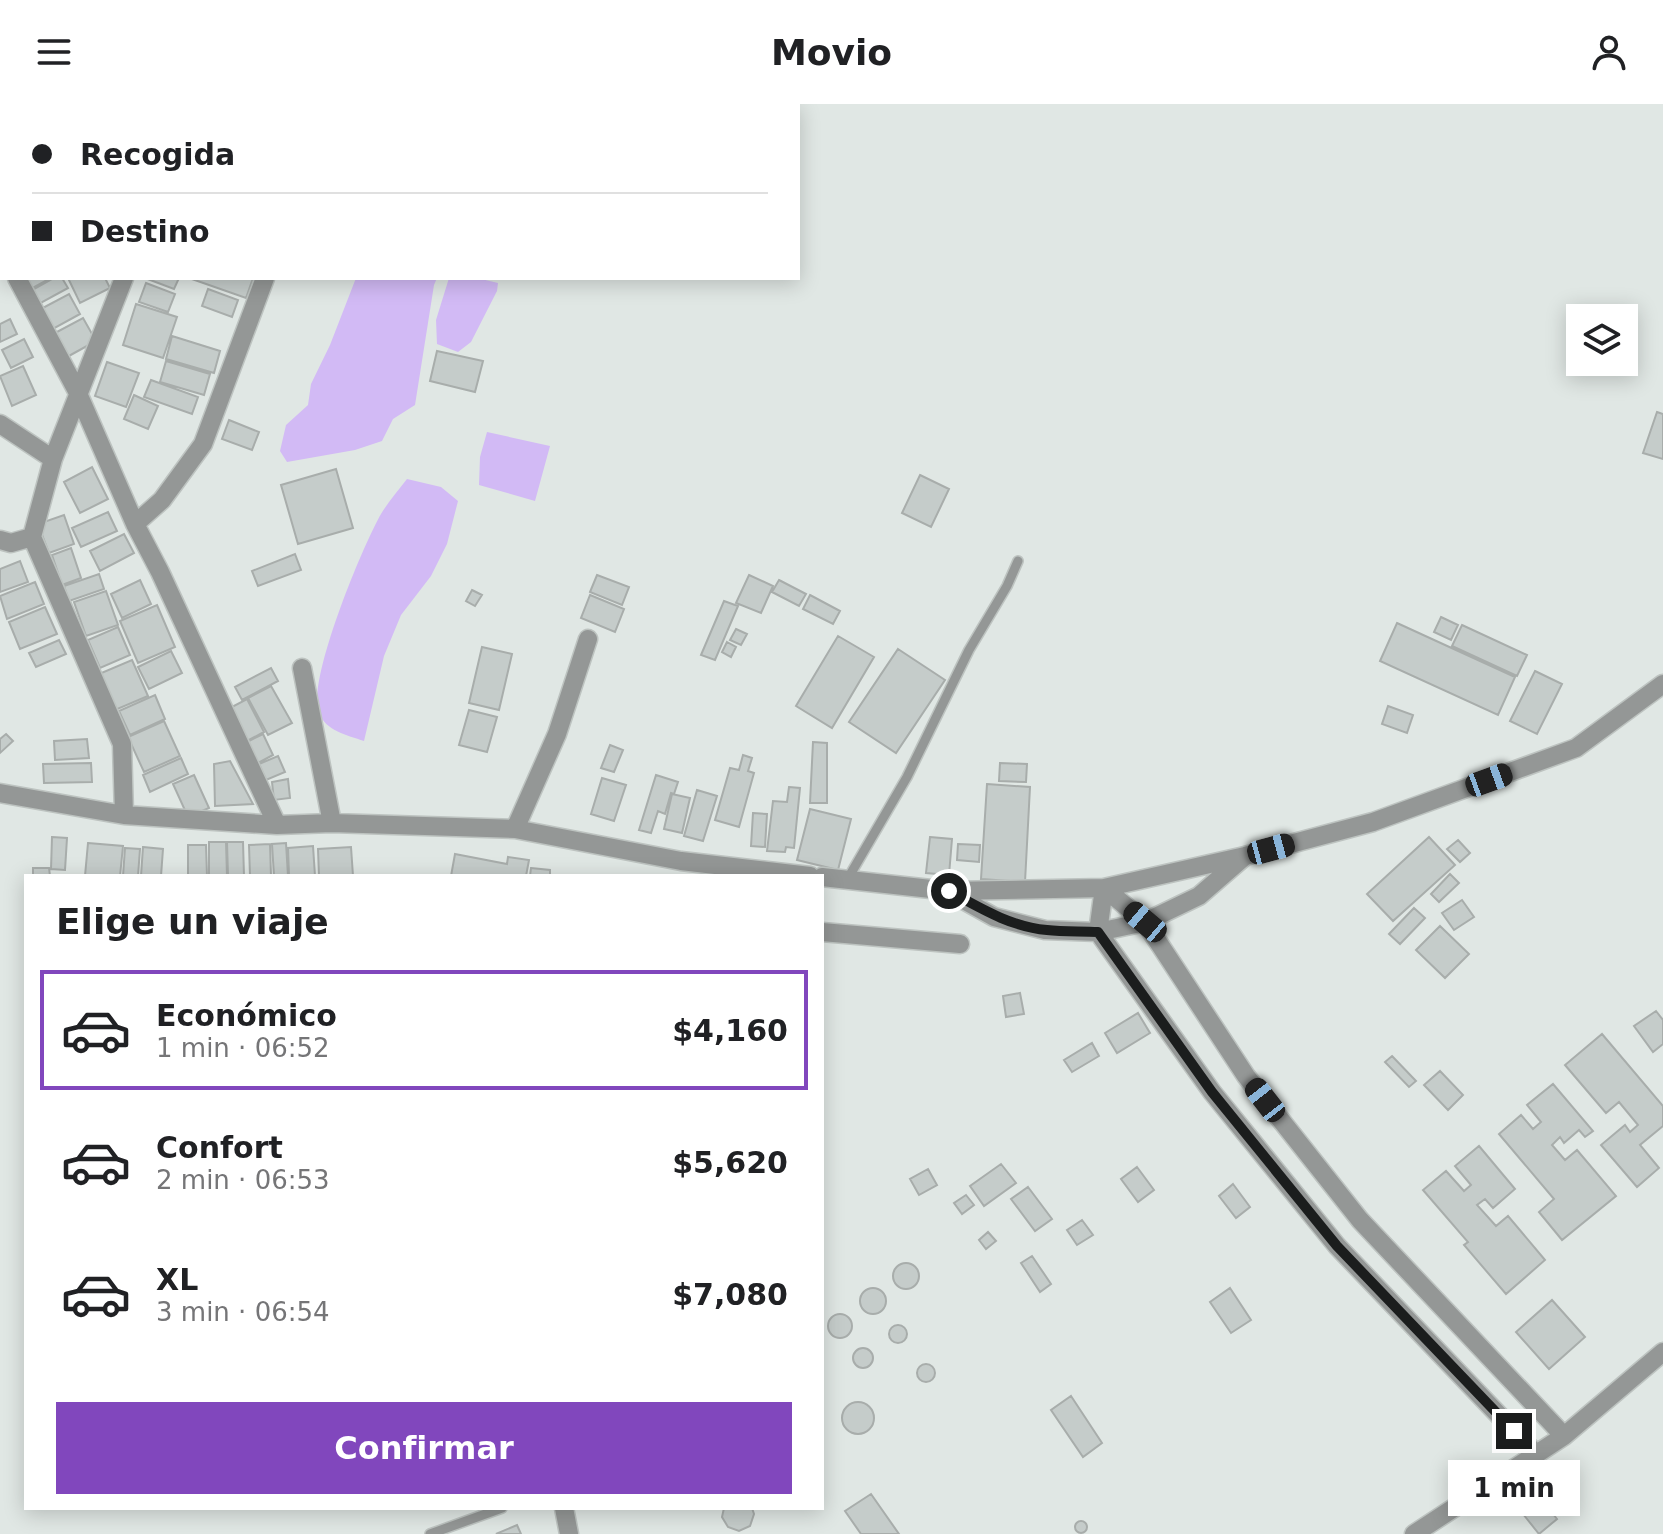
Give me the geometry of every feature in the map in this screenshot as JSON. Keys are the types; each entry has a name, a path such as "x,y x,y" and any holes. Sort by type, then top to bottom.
{"street":[{"path":"18,280 77,391 135,524 277,825"},
{"path":"123,280 77,391 53,459 32,537 122,744 124,815"},
{"path":"135,524 162,500 203,444 264,280"},
{"path":"0,424 53,459"},
{"path":"0,540 11,543 32,537"},
{"path":"515,829 557,734 588,639"},
{"path":"302,668 332,823"},
{"path":"824,877 949,891 1104,888 1245,856 1373,822 1576,748 1663,684"},
{"path":"0,793 124,815 277,825 332,823 515,829 678,869 772,874"},
{"path":"949,891 994,917 1045,930 1098,932 1145,922 1199,896 1245,856"},
{"path":"1104,888 1145,922 1246,1076 1360,1220 1564,1436"},
{"path":"1104,888 1098,932 1212,1092 1337,1246 1536,1454"},
{"path":"824,932 960,944"},
{"path":"1337,1246 1360,1220"},
{"path":"1414,1534 1564,1436 1663,1352"},
{"path":"564,1510 569,1534"}],"lane":[{"path":"847,880 907,777 969,650 1007,586 1018,561"},
{"path":"430,1534 496,1510"}],"shaded area":[{"path":"355,280 436,280 415,405 393,419 382,441 355,450 287,462 280,451 286,425 308,405 311,384"},
{"path":"448,280 498,283 497,291 471,342 458,352 437,344 436,320"},
{"path":"487,432 550,446 535,501 479,485 480,457"},
{"path":"407,479 441,487 458,501 447,544 431,576 401,615 384,656 364,741 338,732 327,724 319,713 317,697 328,645 362,554 381,514"}],"building":[{"path":"26,280 47,280 29,290"},
{"path":"50,280 63,280 68,288 37,305 29,292"},
{"path":"69,280 106,280 110,288 80,303"},
{"path":"150,280 178,280 174,289"},
{"path":"195,280 252,280 246,298"},
{"path":"146,283 175,294 168,312 139,302"},
{"path":"208,289 238,300 232,317 202,306"},
{"path":"69,294 80,314 51,330 39,310"},
{"path":"136,304 177,317 163,358 123,345"},
{"path":"83,318 96,341 67,357 55,333"},
{"path":"10,319 17,334 0,342 0,324"},
{"path":"172,336 220,351 214,373 166,359"},
{"path":"24,339 33,357 11,368 2,350"},
{"path":"437,351 483,361 475,392 430,381"},
{"path":"166,361 210,374 204,395 160,382"},
{"path":"107,362 139,373 126,407 95,396"},
{"path":"23,366 36,395 12,406 0,376"},
{"path":"151,380 198,397 192,414 144,397"},
{"path":"134,395 158,406 148,429 124,419"},
{"path":"1657,412 1663,414 1663,459 1643,453"},
{"path":"229,420 259,432 252,450 222,439"},
{"path":"92,467 108,499 80,513 64,482"},
{"path":"336,469 353,528 298,544 281,485"},
{"path":"920,475 949,489 931,527 902,513"},
{"path":"108,512 117,531 81,547 72,528"},
{"path":"64,515 74,544 49,553 38,524"},
{"path":"124,534 134,553 100,571 90,551"},
{"path":"71,548 81,578 62,585 52,555"},
{"path":"295,554 301,570 258,586 252,571"},
{"path":"20,561 28,582 0,592 0,569"},
{"path":"99,574 104,589 69,601 64,586"},
{"path":"597,575 629,587 622,605 590,592"},
{"path":"749,575 773,586 761,613 736,603"},
{"path":"140,580 151,604 122,618 111,594"},
{"path":"779,580 806,594 799,606 772,592"},
{"path":"35,582 44,604 7,619 0,596"},
{"path":"472,590 482,595 475,606 466,601"},
{"path":"106,591 118,625 86,636 74,602"},
{"path":"590,595 624,609 615,632 581,618"},
{"path":"810,595 840,611 833,624 803,609"},
{"path":"724,601 738,606 715,660 701,655"},
{"path":"157,605 175,647 138,663 120,621"},
{"path":"45,607 57,634 20,649 9,622"},
{"path":"1441,617 1458,625 1451,640 1434,632"},
{"path":"1397,623 1515,677 1498,715 1380,661"},
{"path":"1462,625 1527,655 1517,676 1452,646"},
{"path":"118,627 130,655 100,668 88,640"},
{"path":"736,629 747,634 741,645 730,640"},
{"path":"838,636 874,657 832,728 796,706"},
{"path":"59,640 66,654 36,667 29,653"},
{"path":"727,642 736,647 731,657 722,652"},
{"path":"482,647 512,654 499,710 469,703"},
{"path":"898,649 945,680 896,753 849,722"},
{"path":"171,651 182,673 149,689 138,667"},
{"path":"132,660 148,696 115,710 99,674"},
{"path":"271,668 278,681 242,700 235,687"},
{"path":"1535,671 1562,684 1537,734 1510,721"},
{"path":"271,686 292,723 268,735 248,698"},
{"path":"155,695 165,719 130,735 119,711"},
{"path":"247,699 264,732 247,741 230,708"},
{"path":"1388,706 1413,715 1407,733 1382,724"},
{"path":"469,710 497,717 487,752 459,745"},
{"path":"164,721 180,756 144,772 128,737"},
{"path":"6,734 13,741 0,753 0,739"},
{"path":"263,734 273,755 258,763 247,742"},
{"path":"87,739 89,758 55,760 54,741"},
{"path":"813,742 827,743 827,803 810,803"},
{"path":"610,745 623,750 614,772 601,768"},
{"path":"743,755 752,758 748,771 754,773 739,827 715,820 730,768 739,770"},
{"path":"278,756 285,772 266,780 259,764"},
{"path":"181,758 188,774 150,792 143,775"},
{"path":"230,761 253,804 215,806 214,764"},
{"path":"91,763 92,782 44,783 43,764"},
{"path":"1000,763 1027,764 1026,782 999,781"},
{"path":"194,775 209,808 188,817 173,784"},
{"path":"656,775 678,782 665,814 658,811 651,833 639,830"},
{"path":"602,778 626,785 614,821 591,814"},
{"path":"288,779 290,798 274,800 272,782"},
{"path":"987,784 1030,787 1025,882 981,879"},
{"path":"789,787 800,788 794,848 786,847 785,852 767,851 773,801 787,802"},
{"path":"697,790 717,796 703,841 684,836"},
{"path":"672,794 690,798 682,833 664,829"},
{"path":"810,809 851,819 838,870 797,860"},
{"path":"753,813 767,814 765,847 751,846"},
{"path":"52,837 67,838 65,870 51,869"},
{"path":"930,837 952,839 949,875 926,873"},
{"path":"1429,837 1455,865 1393,921 1367,894"},
{"path":"1458,840 1470,853 1460,862 1447,849"},
{"path":"209,842 226,842 227,874 209,874"},
{"path":"227,842 243,842 244,874 228,874"},
{"path":"88,843 123,846 120,874 85,874"},
{"path":"286,843 288,874 274,874 272,844"},
{"path":"270,844 271,874 250,874 249,845"},
{"path":"958,844 980,845 979,862 957,860"},
{"path":"188,845 206,845 207,874 188,874"},
{"path":"313,846 315,874 289,874 288,848"},
{"path":"143,847 163,849 161,874 141,874"},
{"path":"351,847 353,874 319,874 318,849"},
{"path":"125,848 140,849 138,874 123,874"},
{"path":"455,854 507,864 508,857 529,860 526,874 451,874"},
{"path":"33,868 49,868 50,874 33,874"},
{"path":"531,868 550,870 550,874 530,874"},
{"path":"1450,874 1459,883 1439,902 1431,894"},
{"path":"1462,900 1474,917 1454,930 1442,913"},
{"path":"1414,908 1425,918 1400,944 1389,934"},
{"path":"1440,926 1469,954 1445,978 1416,950"},
{"path":"1020,993 1024,1014 1006,1017 1003,996"},
{"path":"1656,1011 1663,1020 1663,1044 1653,1052 1634,1026"},
{"path":"1138,1013 1150,1033 1117,1053 1105,1033"},
{"path":"1602,1034 1663,1106 1663,1126 1640,1145 1659,1168 1637,1187 1601,1145 1625,1125 1630,1132 1638,1125 1619,1102 1606,1113 1565,1065"},
{"path":"1092,1043 1099,1056 1072,1072 1064,1060"},
{"path":"1392,1056 1416,1081 1409,1087 1385,1062"},
{"path":"1440,1071 1463,1095 1448,1110 1424,1085"},
{"path":"1553,1084 1593,1131 1585,1137 1579,1130 1564,1143 1560,1137 1552,1145 1565,1160 1577,1150 1616,1196 1562,1240 1539,1212 1554,1199 1499,1134 1521,1115 1533,1129 1541,1122 1527,1105"},
{"path":"1479,1146 1515,1189 1493,1208 1485,1199 1477,1205 1496,1226 1508,1216 1545,1260 1506,1294 1464,1245 1468,1242 1423,1190 1446,1171 1464,1191 1471,1185 1455,1166"},
{"path":"1001,1164 1016,1183 984,1206 970,1186"},
{"path":"1137,1167 1154,1190 1138,1202 1121,1179"},
{"path":"928,1169 937,1185 919,1195 910,1179"},
{"path":"1233,1184 1250,1207 1236,1218 1219,1196"},
{"path":"1028,1187 1052,1219 1035,1231 1011,1199"},
{"path":"966,1195 974,1205 962,1214 954,1203"},
{"path":"1082,1220 1093,1235 1077,1245 1067,1230"},
{"path":"988,1232 996,1241 986,1249 979,1240"},
{"path":"1032,1256 1051,1284 1040,1292 1021,1263"},
{"path":"906,1263 915,1267 919,1276 915,1285 906,1289 897,1285 893,1276 897,1267"},
{"path":"873,1288 882,1292 886,1301 882,1310 873,1314 864,1310 860,1301 864,1292"},
{"path":"1230,1288 1251,1320 1231,1333 1210,1302"},
{"path":"1552,1300 1585,1337 1549,1369 1516,1332"},
{"path":"840,1314 849,1317 852,1326 849,1335 840,1338 831,1335 828,1326 831,1317"},
{"path":"898,1325 907,1334 898,1343 889,1334"},
{"path":"863,1348 870,1351 873,1358 870,1365 863,1368 856,1365 853,1358 856,1351"},
{"path":"926,1364 935,1373 926,1382 917,1373"},
{"path":"1071,1396 1102,1443 1083,1457 1051,1410"},
{"path":"858,1402 869,1407 874,1418 869,1429 858,1434 847,1429 842,1418 847,1407"},
{"path":"871,1494 899,1534 861,1534 845,1511"},
{"path":"1542,1500 1557,1519 1539,1534 1523,1514"},
{"path":"724,1510 753,1510 754,1514 750,1526 739,1531 728,1527 722,1517"},
{"path":"1081,1521 1087,1527 1081,1533 1075,1527"},
{"path":"517,1525 521,1534 496,1534"}],"route":[{"path":"949,891 994,917 1045,930 1098,932 1212,1092 1337,1246 1514,1431"}]}
